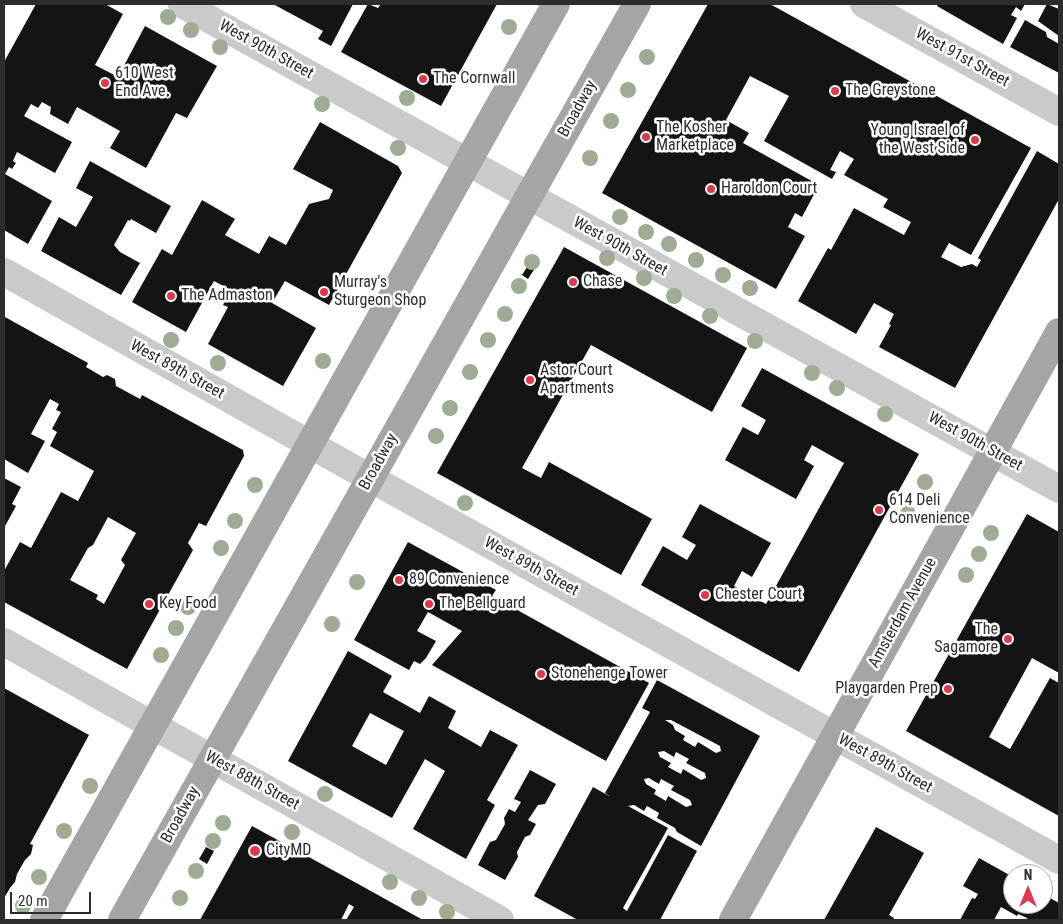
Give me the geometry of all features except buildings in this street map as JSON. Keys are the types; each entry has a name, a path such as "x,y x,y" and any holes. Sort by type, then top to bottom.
{"main road":[{"path":"44,920 556,4"},
{"name":"Broadway","path":"122,920 637,4"},
{"name":"Amsterdam Avenue","path":"733,920 1059,332"}],"street":[{"name":"West 90th Street","path":"182,4 1059,489"},
{"name":"West 91st Street","path":"864,4 1059,112"},
{"name":"West 89th Street","path":"4,272 370,478 1059,860"},
{"name":"West 88th Street","path":"4,642 500,920"}],"place":[{"name":"The Cornwall","path":"423,79"},
{"name":"610 West End Ave.","path":"105,83"},
{"name":"The Greystone","path":"835,91"},
{"name":"The Kosher Marketplace","path":"646,137"},
{"name":"Young Israel of the West Side","path":"975,140"},
{"name":"Haroldon Court","path":"711,189"},
{"name":"Chase","path":"573,282"},
{"name":"Murray's Sturgeon Shop","path":"324,292"},
{"name":"The Admaston","path":"171,296"},
{"name":"Astor Court Apartments","path":"530,380"},
{"name":"614 Deli Convenience","path":"879,510"},
{"name":"89 Convenience","path":"399,580"},
{"name":"Chester Court","path":"705,595"},
{"name":"Key Food","path":"149,604"},
{"name":"The Bellguard","path":"429,604"},
{"name":"The Sagamore","path":"1008,639"},
{"name":"Stonehenge Tower","path":"541,674"},
{"name":"Playgarden Prep","path":"948,689"},
{"name":"CityMD","path":"255,851"}]}
